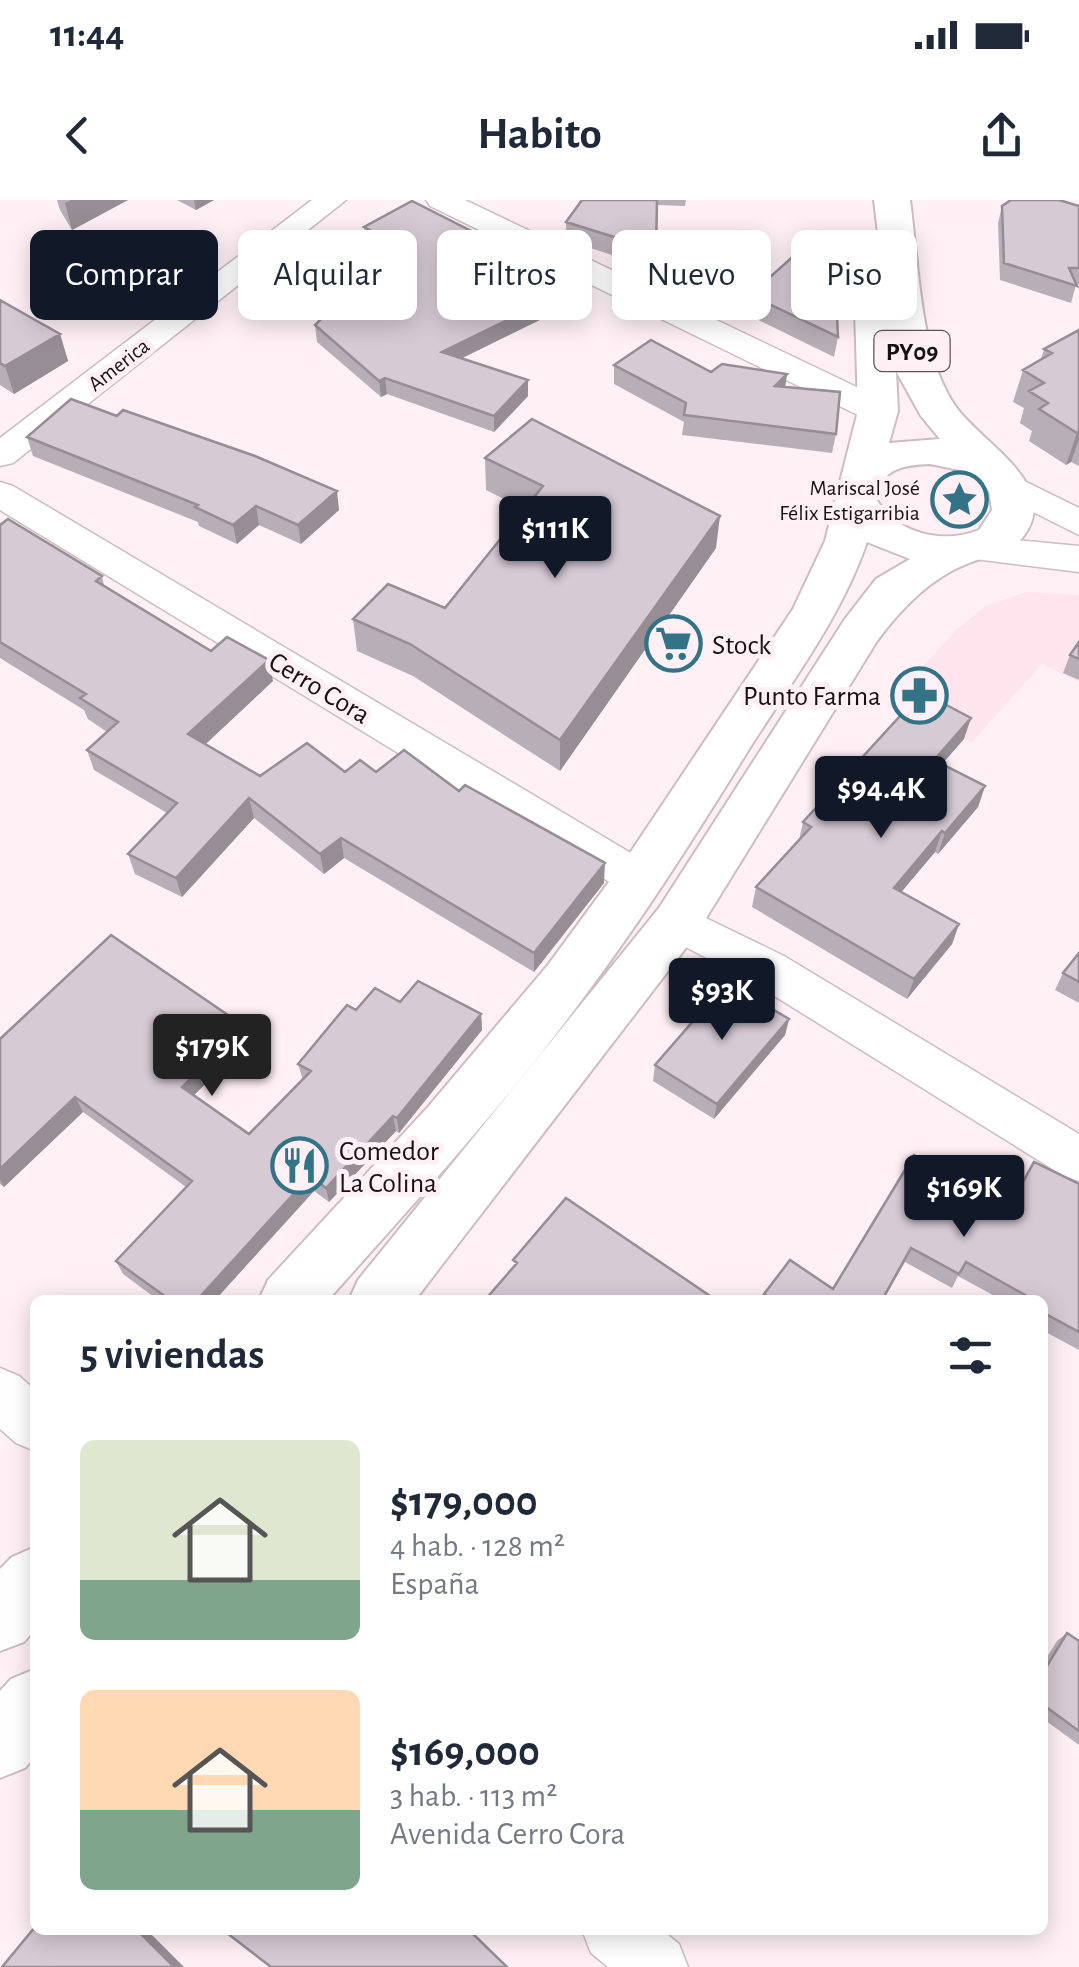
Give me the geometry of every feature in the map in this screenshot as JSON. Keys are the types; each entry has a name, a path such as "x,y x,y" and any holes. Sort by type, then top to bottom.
{"highway":[{"name":"PY09","path":"293,1295 539,1016 641,880 812,614 846,541 878,411 879,367 864,200"},
{"name":"PY09","path":"892,200 914,368 941,416 1001,479"},
{"path":"383,1295 677,922 861,630 892,590 965,549 992,540 1006,529 1013,515 1013,499 1001,479 959,454 914,450 878,461 857,490 864,516 880,532 930,550 965,549"},
{"path":"0,1618 30,1585"},
{"path":"0,1744 30,1709"}],"street":[{"name":"America","path":"0,455 331,200"},
{"path":"442,200 878,411"},
{"path":"1001,479 1079,523"},
{"name":"Cerro Cora","path":"0,494 641,880"},
{"path":"965,549 1079,559"},
{"path":"677,922 768,970 1079,1160"},
{"path":"0,1394 30,1421"},
{"path":"620,1935 656,1967"}],"shaded area":[{"path":"1026,592 1079,595 1079,682 1042,664 972,742 887,706 956,630 986,606"}],"building":[{"path":"582,200 657,200 656,230 612,230 612,236 566,222"},
{"path":"1011,200 1059,200 1079,206 1079,268 1069,268 1077,286 1004,263 1002,206"},
{"path":"412,201 469,230 437,230 437,320 507,320 442,352 528,380 494,416 385,378 379,381 315,325 320,320 417,320 417,230 364,227"},
{"path":"791,258 791,315 771,305 771,276"},
{"path":"0,300 60,334 5,366 0,363"},
{"path":"802,320 837,320 838,337"},
{"path":"1079,330 1077,433 1039,409 1048,403 1029,391 1044,383 1023,370 1052,353 1044,349"},
{"path":"651,340 711,372 722,364 787,374 775,386 840,392 836,434 684,415 686,403 614,365"},
{"path":"71,399 117,416 123,410 255,456 337,491 298,525 256,506 233,525 195,507 198,505 27,437"},
{"path":"532,419 720,516 560,740 410,644 353,619 388,584 445,608 543,486 485,458"},
{"path":"8,519 102,576 96,581 211,651 227,637 269,660 188,734 260,776 307,743 345,772 360,760 376,772 404,750 459,791 465,785 605,863 534,953 341,838 320,854 249,798 176,878 128,854 177,803 87,750 118,722 80,698 86,694 0,642 0,525"},
{"path":"1079,642 1079,659 1070,655"},
{"path":"922,692 971,718 934,760 985,786 894,888 959,924 914,979 756,887 811,827 803,822"},
{"path":"111,935 244,1026 182,1087 249,1134 311,1071 298,1064 347,1005 356,1010 375,988 400,1002 418,981 481,1014 397,1118 393,1116 326,1188 310,1176 202,1295 163,1295 116,1261 192,1181 75,1097 0,1169 0,1039"},
{"path":"1079,953 1079,982 1063,973"},
{"path":"727,982 789,1019 717,1104 655,1065"},
{"path":"914,1155 1010,1205 1034,1162 1079,1184 1079,1332 1048,1315 1048,1295 1025,1295 966,1262 959,1274 911,1248 885,1295 764,1294 790,1260 833,1289"},
{"path":"566,1198 709,1295 489,1295 517,1263 513,1260"},
{"path":"1067,1633 1079,1641 1079,1731 1048,1708 1048,1664"},
{"path":"30,1933 142,1935 174,1967 2,1967"},
{"path":"229,1935 474,1935 507,1967 271,1967"}],"place":[{"name":"Mariscal José Félix Estigarribia","path":"959,500"},
{"name":"Stock","path":"673,644"},
{"name":"Punto Farma","path":"920,695"},
{"name":"Comedor La Colina","path":"300,1166"}]}
